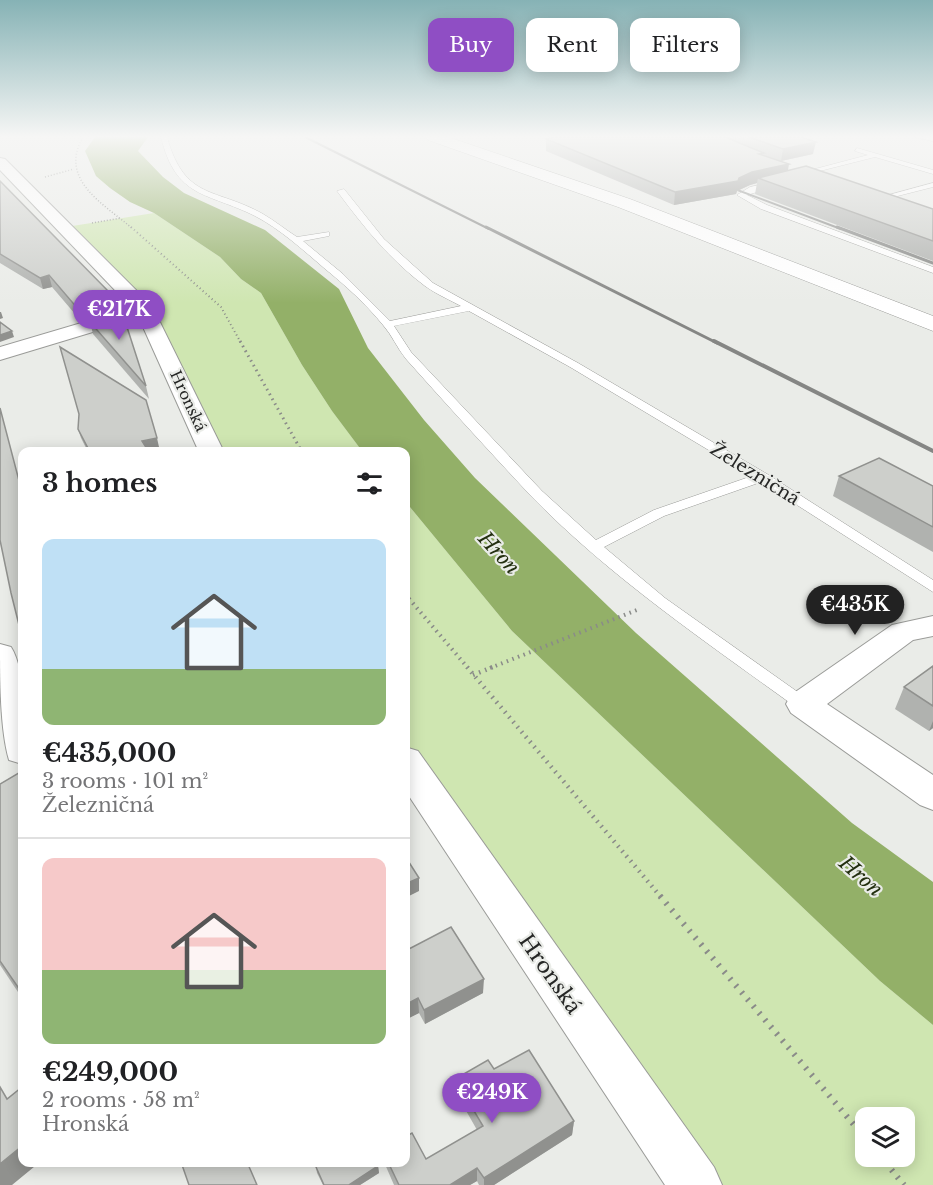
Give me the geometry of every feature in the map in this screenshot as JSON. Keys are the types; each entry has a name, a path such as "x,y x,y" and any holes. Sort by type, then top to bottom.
{"main road":[{"path":"595,192 933,324"}],"street":[{"name":"Hronská","path":"30,192 145,310 210,447"},
{"path":"0,354 145,310"},
{"path":"933,626 903,632 803,704 933,795"},
{"path":"0,656 18,733"},
{"path":"0,763 18,752"},
{"name":"Hronská","path":"410,768 696,1185"}],"lane":[{"path":"203,192 259,215 296,240 340,276 388,324 408,354 537,494 594,546 660,601 803,704"},
{"name":"Železničná","path":"342,192 381,241 430,285 574,365 762,477 933,587"},
{"path":"746,192 741,195 764,207 933,270"},
{"path":"878,199 904,192"},
{"path":"868,196 889,202"},
{"path":"296,240 326,234"},
{"path":"388,324 468,308"},
{"path":"594,546 659,513 762,477"}],"path":[{"path":"92,192 221,307 299,447"},
{"path":"410,600 855,1126"},
{"path":"473,675 640,609"},
{"path":"889,1167 904,1185"}],"shaded area":[{"path":"154,213 220,257 241,279 261,293 302,365 359,447 210,447 145,310 66,227"},
{"path":"410,507 512,631 880,981 933,1025 933,1185 696,1185 410,768"}],"water":[{"name":"Hron","path":"116,192 183,192 265,230 339,289 368,348 424,420 475,478 636,633 852,823 933,882 933,1025 880,981 512,631 410,507 410,447 359,447 302,365 261,293 241,279 220,257 154,213 130,202"}],"building":[{"path":"0,192 11,192 111,294 95,298 100,302 78,309 49,275 40,278 0,254"},
{"path":"798,192 884,192 933,209 933,241"},
{"path":"115,315 126,324 146,386 90,322"},
{"path":"0,322 12,331 0,335"},
{"path":"60,347 146,400 157,438 142,441 146,447 87,447 78,429 79,414"},
{"path":"0,408 18,477 18,621 0,540"},
{"path":"879,458 933,486 933,527 839,476"},
{"path":"933,666 933,706 904,687"},
{"path":"18,773 18,987 0,961 0,784"},
{"path":"410,864 419,878 410,882"},
{"path":"451,927 484,979 424,1010 418,998 410,1002 410,948"},
{"path":"529,1050 574,1121 484,1178 477,1168 450,1185 399,1185 390,1167 410,1167 410,1134 412,1133 426,1159 483,1126 455,1079 488,1060 494,1069"},
{"path":"0,1087 7,1099 18,1090 18,1149 0,1164"},
{"path":"183,1167 249,1167 257,1185 189,1185"},
{"path":"316,1167 376,1167 349,1185 324,1185"}],"railway":[{"path":"416,192 489,229"},
{"path":"743,192 841,229"},
{"path":"486,227 717,343"},
{"path":"837,227 933,263"},
{"path":"714,341 933,451"}]}
